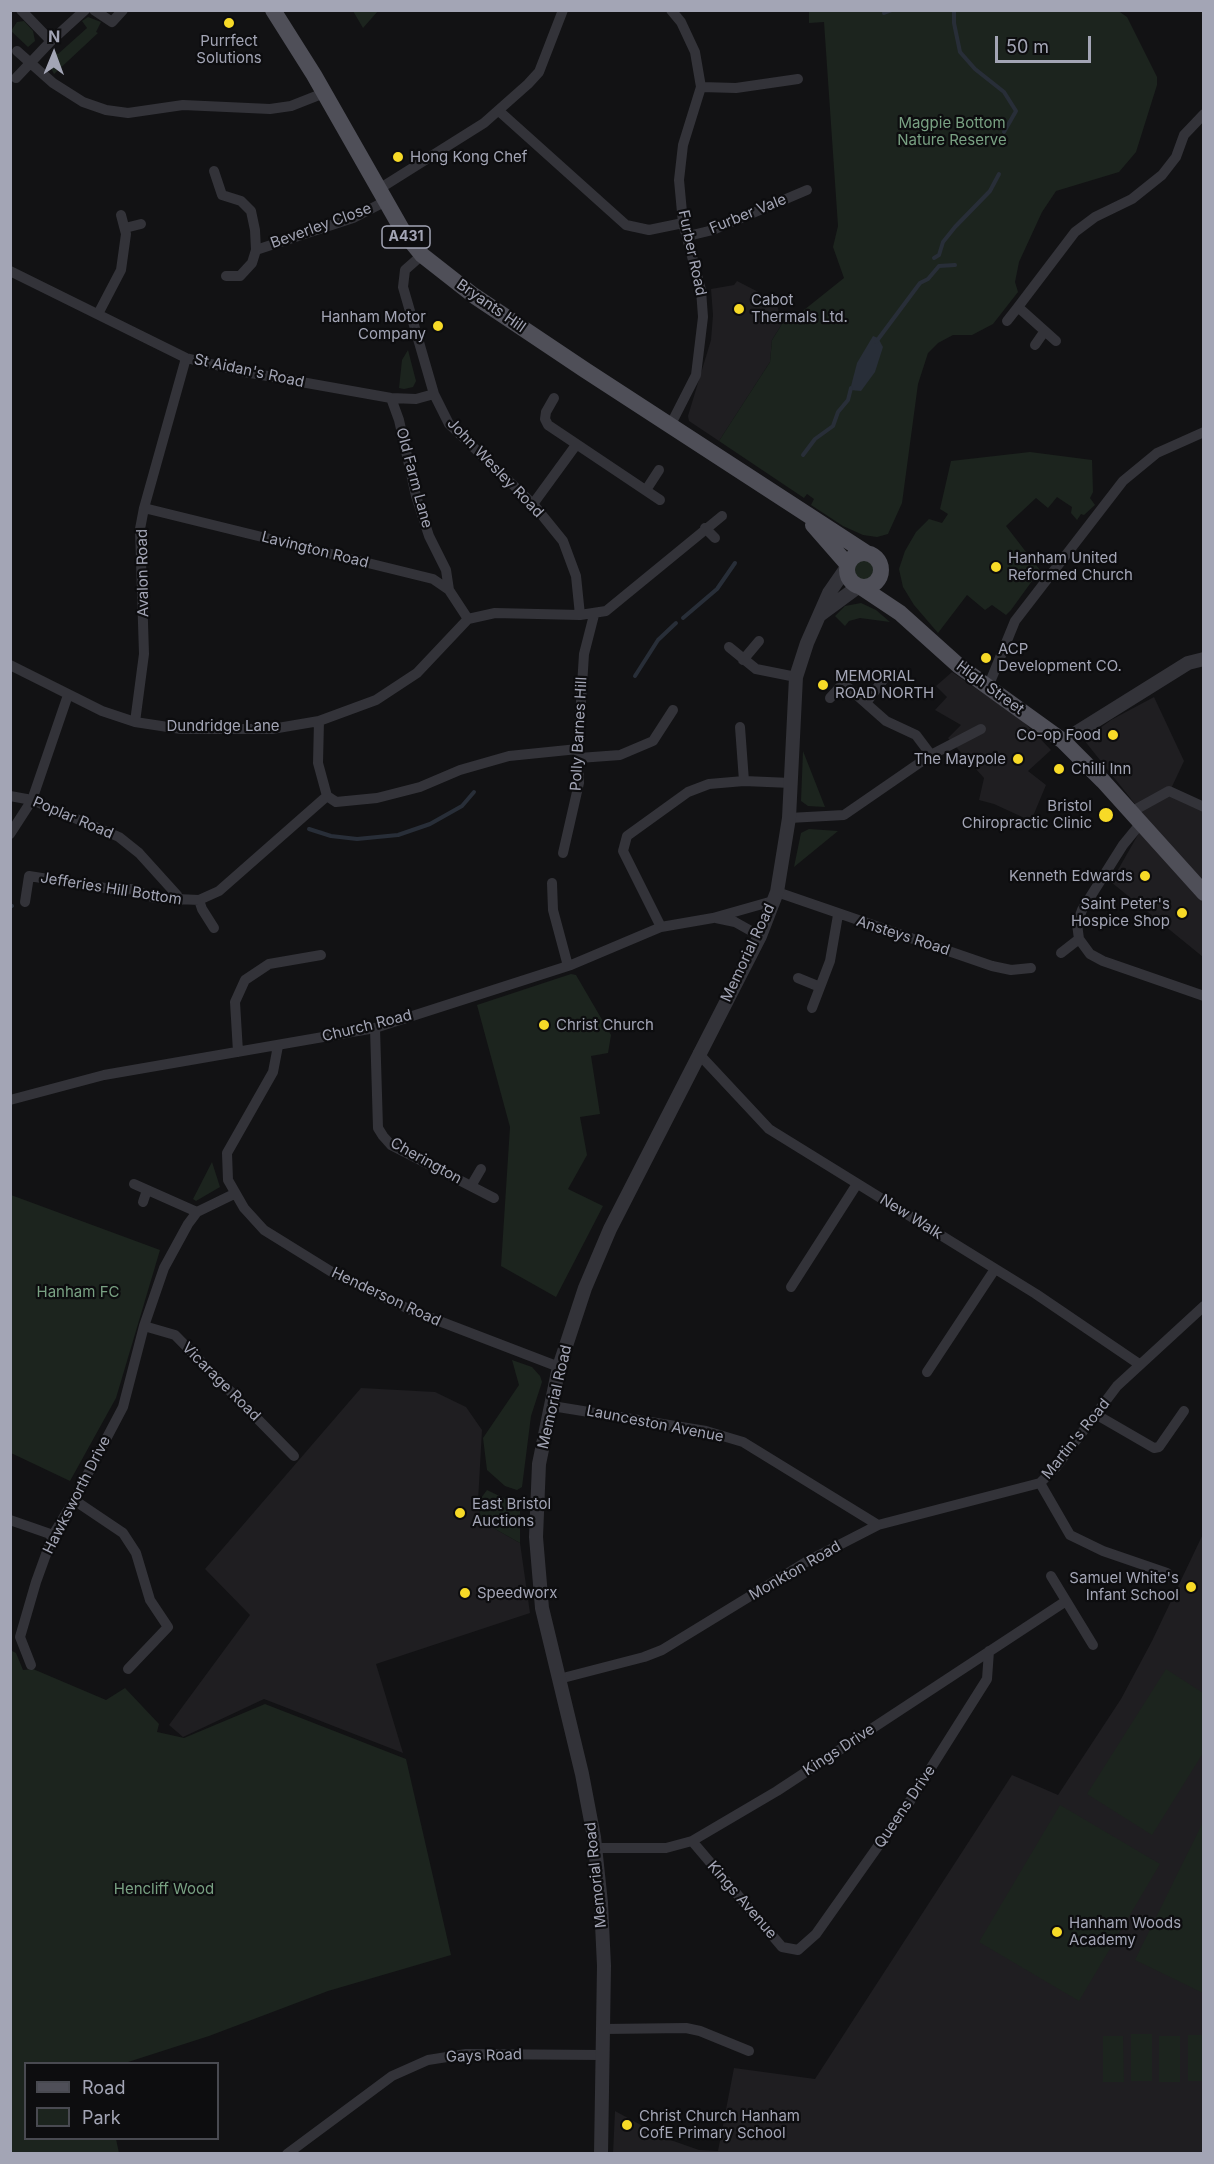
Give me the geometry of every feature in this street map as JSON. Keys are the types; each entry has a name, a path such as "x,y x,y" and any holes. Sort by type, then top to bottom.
{"main road":[{"name":"Bryants Hill","path":"273,10 412,245 422,255 473,295 865,552"},
{"name":"Bryants Hill","path":"800,511 847,566"},
{"path":"847,566 854,556 865,552"},
{"name":"A431","path":"865,552 875,556 882,572"},
{"name":"A431","path":"847,566 848,576 860,586"},
{"path":"860,586 877,582 882,572"},
{"name":"High Street","path":"882,572 900,613"},
{"name":"High Street","path":"860,586 900,613 988,687 1063,741 1203,893"}],"street":[{"path":"21,10 51,41"},
{"path":"16,78 85,10"},
{"path":"94,10 112,22 123,10"},
{"name":"Beverley Close","path":"256,250 353,218 440,152 499,111 539,72 563,10"},
{"name":"Furber Road","path":"670,426 689,391 701,350 701,290 683,223 679,180 683,145 700,87 695,52 681,22 671,10"},
{"path":"17,51 53,83 83,102 106,110 128,113 183,105 270,109 291,106 324,93"},
{"path":"700,87 736,88 798,79"},
{"path":"499,111 626,225 649,230 683,223"},
{"path":"1007,321 1075,232 1095,218 1132,199 1162,175 1176,157 1184,135 1203,114"},
{"name":"Beverley Close","path":"214,171 222,195 241,201 250,211 255,230 256,250 252,263 240,276 226,276"},
{"name":"Furber Vale","path":"688,236 713,230 807,190"},
{"path":"98,314 121,270 126,248 125,228 120,215"},
{"path":"125,228 141,224"},
{"name":"John Wesley Road","path":"422,255 405,270 402,287 434,394 449,424 533,504 562,541 576,576 580,615"},
{"name":"St Aidan's Road","path":"10,271 186,358 245,372 391,398 416,399 434,394"},
{"path":"1018,307 1056,341"},
{"path":"1035,345 1044,332"},
{"name":"Avalon Road","path":"135,722 144,654 140,529 186,358"},
{"name":"Old Farm Lane","path":"391,398 416,496 429,536 447,570 449,590"},
{"path":"554,398 545,419 548,425 660,500"},
{"path":"988,687 1015,621 1123,481 1157,453 1203,432"},
{"path":"533,504 576,445"},
{"path":"646,490 659,470"},
{"name":"Lavington Road","path":"144,508 433,579 449,590 468,619"},
{"path":"468,619 495,613 594,615 606,611 625,598 705,528 722,516"},
{"path":"705,528 715,538"},
{"name":"Memorial Road","path":"601,2154 603,1956 595,1848 582,1774 542,1608 536,1537 539,1464 559,1367 585,1288 610,1229 698,1053 760,936 775,896 789,818 796,677 807,643 829,593 847,566"},
{"name":"Memorial Road","path":"821,614 860,586"},
{"name":"Polly Barnes Hill","path":"563,853 579,783 578,753 584,654 594,615"},
{"name":"Dundridge Lane","path":"10,664 102,711 135,722 181,729 272,729 319,721 376,700 417,673 468,619"},
{"path":"743,660 759,641"},
{"path":"729,647 756,669 796,677"},
{"path":"1063,741 1188,663 1203,658"},
{"path":"830,698 853,673"},
{"path":"866,703 883,680"},
{"path":"843,683 886,721 916,735 931,755"},
{"path":"10,834 32,800 68,694"},
{"path":"319,721 318,763 327,796 336,802 377,798 420,787 460,770 509,756 578,753 620,755 652,741 673,710"},
{"path":"740,727 744,781"},
{"path":"789,818 844,816 931,755 981,729"},
{"path":"661,927 623,851 627,836 688,792 709,784 744,781 791,783"},
{"path":"1203,807 1169,791 1136,818 1123,845 1082,910 1077,924 1078,939 1090,954 1103,961 1203,996"},
{"name":"Poplar Road","path":"10,796 32,800 119,837 139,852 177,895 179,901"},
{"name":"Jefferies Hill Bottom","path":"25,902 29,876 118,890 131,889 155,898 179,901 199,900 219,891 327,796"},
{"path":"552,883 553,910 568,966"},
{"name":"Church Road","path":"10,1100 104,1075 375,1028 568,966 661,927 713,918 775,896"},
{"name":"Ansteys Road","path":"775,896 1002,969 1031,968"},
{"name":"Jefferies Hill Bottom","path":"199,900 214,928"},
{"path":"812,1008 830,961 838,915"},
{"name":"Church Road","path":"713,918 735,922 760,936"},
{"path":"1061,953 1078,939"},
{"path":"238,1052 235,1002 245,980 269,964 321,955"},
{"path":"798,978 820,987"},
{"name":"Cherington","path":"375,1028 378,1128 383,1136 392,1145 494,1198"},
{"path":"144,1326 164,1268 188,1224 197,1212 234,1194 228,1180 227,1153 273,1072 278,1046"},
{"name":"New Walk","path":"698,1053 762,1124 995,1269 1139,1364"},
{"name":"Cherington","path":"471,1186 480,1169"},
{"path":"134,1184 197,1212"},
{"path":"791,1287 857,1184"},
{"path":"142,1202 147,1190"},
{"name":"Henderson Road","path":"234,1194 264,1230 335,1274 413,1311 559,1367"},
{"path":"927,1372 995,1269"},
{"name":"Martin's Road","path":"1167,1573 1103,1551 1070,1535 1040,1483 1056,1467 1117,1386 1203,1306"},
{"name":"Vicarage Road","path":"144,1326 175,1335 294,1456"},
{"name":"Hawksworth Drive","path":"31,1665 15,1638 53,1535 123,1407 144,1326"},
{"name":"Launceston Avenue","path":"552,1406 706,1431 743,1442 878,1525"},
{"path":"1097,1414 1151,1447 1159,1447 1184,1411"},
{"name":"Monkton Road","path":"559,1679 644,1657 662,1650 806,1562 878,1525 1040,1483"},
{"path":"74,1500 123,1533 136,1553 150,1600 168,1627 128,1669"},
{"path":"10,1520 53,1535"},
{"path":"1051,1576 1093,1645"},
{"name":"Kings Drive","path":"595,1848 666,1848 692,1841 777,1791 1066,1601"},
{"name":"Queens Drive","path":"798,1950 816,1934 916,1792 987,1679 989,1651"},
{"name":"Kings Avenue","path":"692,1841 782,1947 798,1950"},
{"path":"604,2029 686,2028 700,2031 749,2051"},
{"name":"Gays Road","path":"286,2154 392,2076 428,2060 466,2054 603,2055"}],"shaded area":[{"path":"737,281 776,301 782,324 772,340 770,362 719,441 689,421 688,416 711,340 713,315 711,289 734,285"},
{"path":"873,336 878,338 883,347 875,372 861,391 850,390 857,363"},
{"path":"952,672 1022,720 1051,750 1028,771 1046,785 1031,821 994,804 979,800 984,778 948,738 961,725 935,710 947,697 936,686"},
{"path":"1154,697 1184,761 1169,793 1203,809 1203,957 1111,882 1147,819 1084,740 1111,720"},
{"path":"361,1388 435,1392 466,1407 482,1430 478,1502 481,1521 520,1543 530,1613 376,1664 403,1753 264,1699 183,1737 169,1725 250,1615 205,1569"},
{"name":"Hanham Woods Academy","path":"1203,1534 1203,2153 613,2154 615,2111 665,2138 699,2150 718,2151 734,2068 815,2079 1012,1775 1058,1795 1121,1699 1152,1641"}],"green space":[{"name":"Magpie Bottom Nature Reserve","path":"1117,10 1127,17 1157,77 1157,85 1136,152 1119,172 1056,191 1042,212 1019,262 1015,282 1018,292 993,324 972,335 953,335 938,343 928,353 918,384 902,503 888,534 877,537 863,535 843,526 811,505 814,499 807,494 804,498 719,441 770,362 772,340 782,324 799,314 844,278 833,247 838,226 824,22 809,23 809,11"},
{"path":"353,11 378,11 363,28"},
{"path":"88,17 101,22 96,32 98,33 54,74 49,64 52,54 54,51 58,54 87,28 82,21"},
{"path":"24,21 33,31 35,41 28,47 11,31 17,22"},
{"path":"408,350 416,381 413,387 404,389 399,388 402,360"},
{"path":"1030,452 1092,460 1093,492 1090,498 1095,505 1084,515 1081,514 1077,520 1071,513 1072,507 1057,497 1048,508 1036,498 1006,526 1040,570 1011,610 1006,615 992,605 985,610 967,595 938,633 914,605 903,587 899,569 905,551 916,532 929,519 942,523 948,514 940,509 951,461"},
{"path":"865,559 873,562 876,570 873,578 865,581 857,578 854,570 857,562"},
{"path":"861,603 876,610 890,622 860,618 849,621 845,626 835,616 845,606"},
{"path":"803,751 825,807 808,806 801,801"},
{"path":"809,829 838,831 794,867 801,833"},
{"path":"571,974 576,975 611,1035 608,1053 591,1056 600,1114 580,1117 587,1155 568,1189 603,1206 556,1297 501,1266 510,1127 477,1005"},
{"path":"212,1162 220,1187 196,1201 193,1199"},
{"name":"Hanham FC","path":"11,1195 160,1250 116,1398 70,1481 11,1453"},
{"path":"512,1360 532,1367 542,1382 531,1416 522,1487 517,1490 505,1486 487,1470 483,1438 519,1385"},
{"path":"487,1490 520,1506 520,1543 481,1521 478,1502"},
{"name":"Hencliff Wood","path":"10,1650 16,1653 23,1670 33,1669 106,1700 125,1688 159,1724 157,1732 184,1738 265,1704 406,1759 451,1955 328,1991 209,2036 128,2062 24,2062 24,2140 116,2140 119,2153 11,2153"},
{"path":"1166,1669 1203,1693 1203,1753 1152,1835 1087,1794"},
{"path":"1060,1805 1160,1864 1079,2001 979,1942"},
{"path":"1203,1822 1204,1993 1135,1960"},
{"path":"1131,2034 1152,2034 1152,2081 1131,2081"},
{"path":"1188,2035 1203,2035 1203,2081 1188,2081"},
{"path":"1103,2036 1123,2036 1124,2082 1103,2082"},
{"path":"1159,2036 1180,2036 1180,2082 1159,2082"}],"waterway":[{"path":"884,13 892,10"},
{"path":"954,10 954,23 960,52 975,69 1004,92 1016,111 1004,132"},
{"path":"934,258 939,255 943,242 955,227 990,191 999,174"},
{"path":"876,342 920,283 928,279 939,266 955,265"},
{"path":"803,455 815,439 833,426 838,412 848,400 851,388"},
{"path":"683,618 717,589 735,563"},
{"path":"635,676 658,640 676,623"},
{"path":"309,829 331,836 357,839 398,835 430,824 462,806 474,792"}],"place":[{"name":"Purrfect Solutions","path":"229,23"},
{"name":"Hong Kong Chef","path":"398,157"},
{"name":"Cabot Thermals Ltd.","path":"739,309"},
{"name":"Hanham Motor Company","path":"438,326"},
{"name":"Hanham United Reformed Church","path":"996,567"},
{"name":"ACP Development CO.","path":"986,658"},
{"name":"MEMORIAL ROAD NORTH","path":"823,685"},
{"name":"Co-op Food","path":"1113,735"},
{"name":"The Maypole","path":"1018,759"},
{"name":"Chilli Inn","path":"1059,769"},
{"name":"Bristol Chiropractic Clinic","path":"1106,815"},
{"name":"Kenneth Edwards","path":"1145,876"},
{"name":"Saint Peter's Hospice Shop","path":"1182,913"},
{"name":"Christ Church","path":"544,1025"},
{"name":"East Bristol Auctions","path":"460,1513"},
{"name":"Samuel White's Infant School","path":"1191,1587"},
{"name":"Speedworx","path":"465,1593"},
{"name":"Hanham Woods Academy","path":"1057,1932"},
{"name":"Christ Church Hanham CofE Primary School","path":"627,2125"}]}
